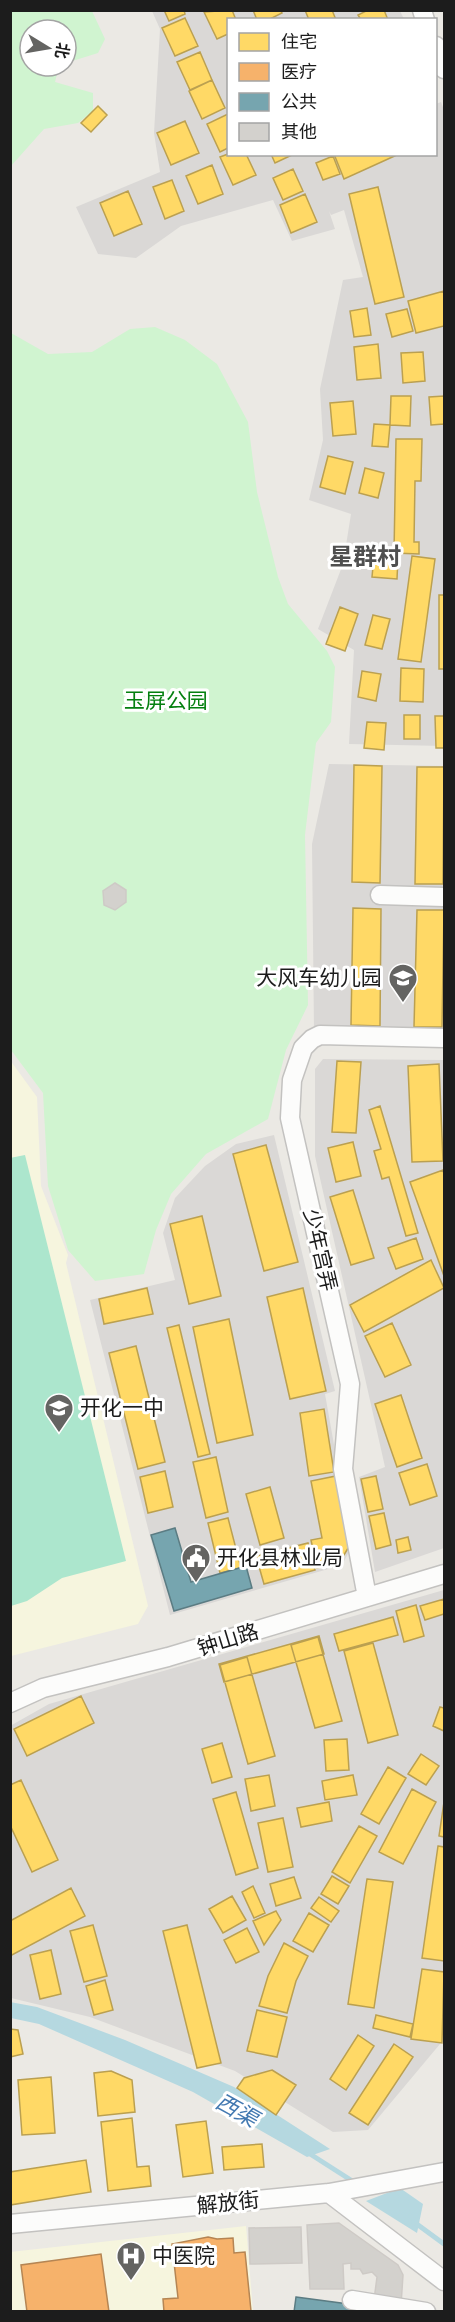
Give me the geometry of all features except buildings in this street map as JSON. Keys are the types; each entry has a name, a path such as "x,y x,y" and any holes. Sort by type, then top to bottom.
{"street":[{"path":"437,51 444,69"},
{"path":"380,895 444,897"},
{"name":"少年宫弄","path":"367,1597 343,1469 350,1384 290,1119 292,1080 303,1048 321,1035 444,1038"},
{"name":"钟山路","path":"10,1703 43,1688 168,1658 444,1574"},
{"name":"解放街","path":"10,2224 329,2193 444,2172"},
{"path":"329,2193 444,2282"},
{"path":"352,2300 426,2312"}],"shaded area":[{"path":"152,11 400,11 404,18 227,18 227,156 437,156 437,104 441,102 444,110 444,746 349,744 354,650 318,629 343,564 351,514 309,500 323,440 320,389 343,280 363,277 344,210 331,215 329,211 335,229 292,241 273,200 181,226 136,258 98,254 76,207 160,172 154,133 160,29"},
{"path":"329,764 444,766 444,1034 314,1031 312,844"},
{"path":"323,1059 444,1060 444,1548 375,1572 359,1477 385,1467 315,1156 315,1069"},
{"name":"开化一中","path":"10,1060 37,1097 41,1186 68,1255 66,1263 148,1606 138,1624 11,1656"},
{"path":"274,1135 335,1391 325,1394 352,1546 342,1565 170,1615 90,1300 175,1280 163,1233 175,1198 205,1166 236,1144"},
{"path":"444,1590 444,2016 440,2044 368,2130 333,2132 235,2071 90,2017 11,1998 10,1726 49,1704"},
{"name":"中医院","path":"246,2226 253,2311 11,2311 10,2252"}],"green space":[{"path":"11,11 92,11 105,39 98,53 78,59 78,18 18,18 18,78 56,78 55,82 93,93 93,111 78,123 44,129 11,166"},
{"name":"玉屏公园","path":"155,327 185,340 217,364 248,422 257,492 278,577 288,604 327,651 335,667 331,722 316,743 305,835 308,1005 286,1050 268,1119 206,1154 171,1194 156,1230 144,1274 95,1281 68,1250 48,1186 43,1093 11,1050 11,333 48,354 92,352 130,329"},
{"name":"开化一中","path":"25,1155 126,1561 62,1578 27,1601 11,1606 10,1158"}],"water":[{"path":"10,2002 37,2007 125,2040 234,2087 330,2149 307,2157 193,2092 39,2024 11,2018"},
{"path":"400,2188 423,2204 417,2233 366,2201"}],"waterway":[{"name":"西渠","path":"307,2152 357,2184"},
{"name":"西渠","path":"414,2222 444,2244"}],"place":[{"name":"大风车幼儿园","path":"403,1004"},
{"name":"开化一中","path":"59,1434"},
{"name":"开化县林业局","path":"196,1584"},
{"name":"中医院","path":"131,2282"}],"district":[{"name":"星群村","path":"365,557"}]}
